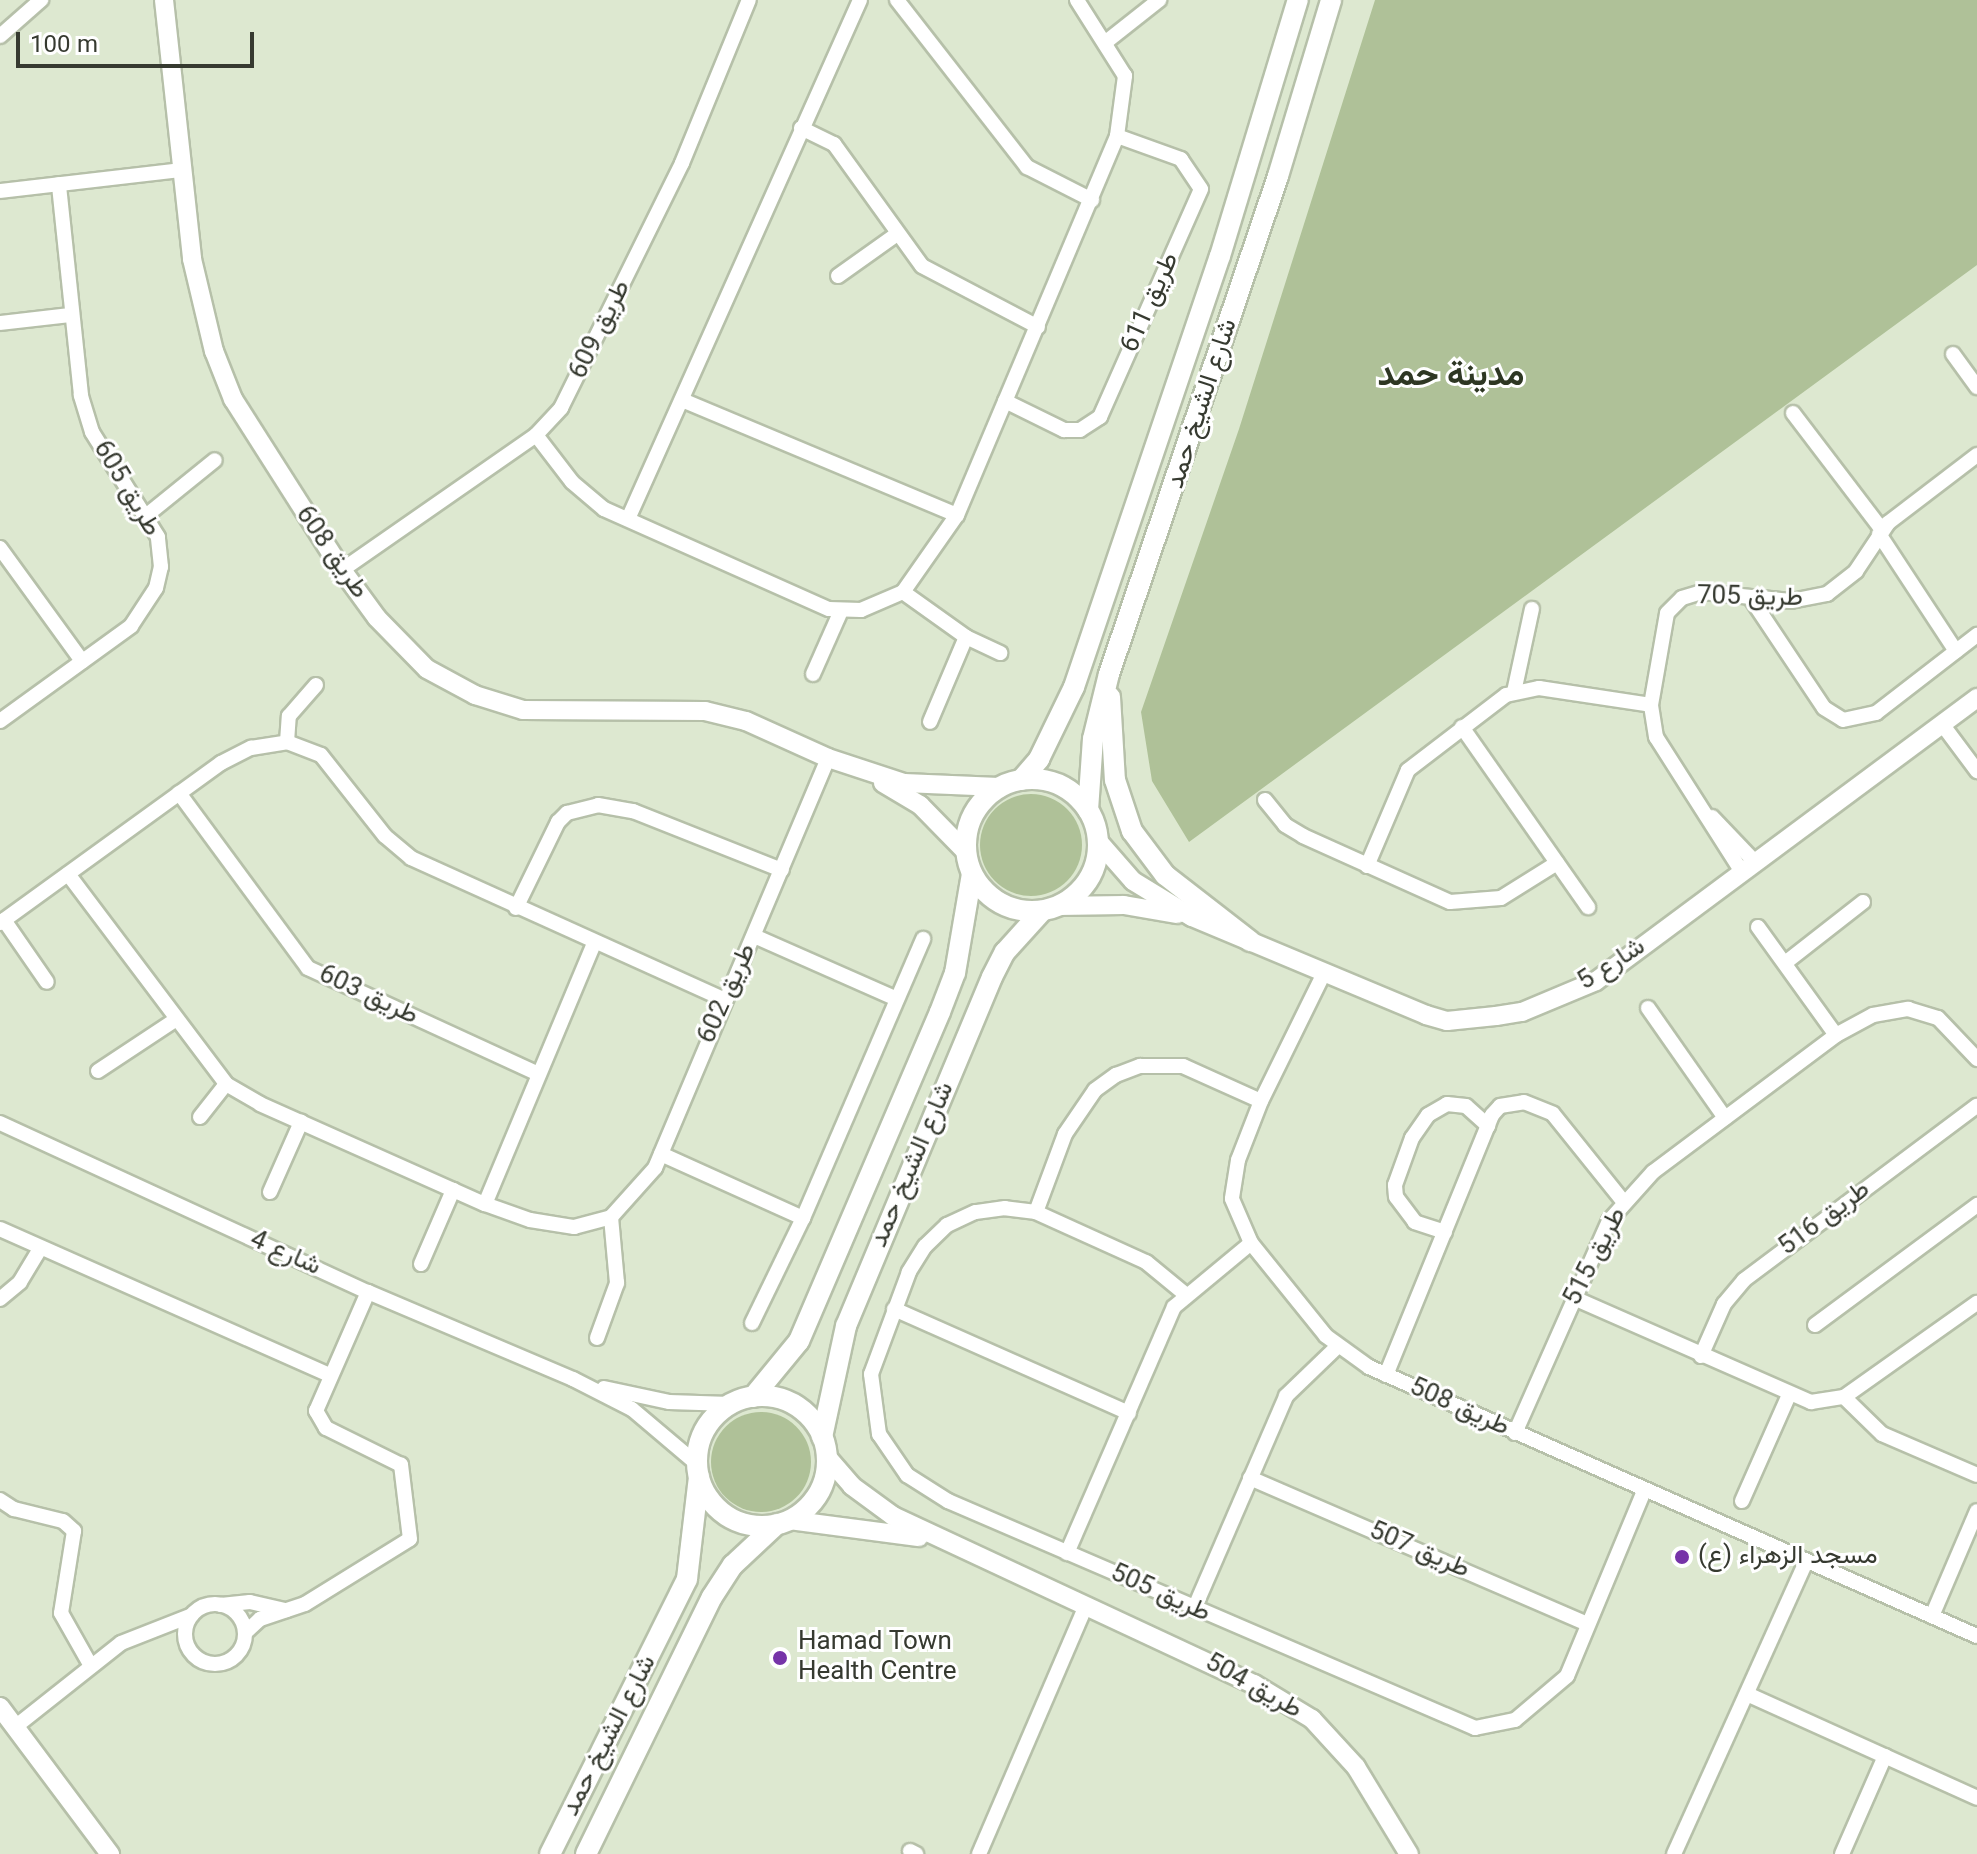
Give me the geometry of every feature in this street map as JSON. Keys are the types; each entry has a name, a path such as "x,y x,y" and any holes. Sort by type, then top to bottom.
{"main road":[{"name":"شارع الشيخ حمد","path":"1021,780 1057,726 1074,687 1220,256 1298,0"},
{"name":"شارع الشيخ حمد","path":"1088,810 1093,739 1109,674 1259,236 1331,0"},
{"path":"1109,674 1113,771 1132,831 1165,875 1250,941"},
{"path":"1021,780 1059,785 1088,810 1098,841 1086,883 1050,908 1018,910 996,901 972,874 965,851 970,819 999,787 1021,780"},
{"name":"شارع الشيخ حمد","path":"753,1397 799,1341 940,1012 955,973 972,874"},
{"name":"شارع الشيخ حمد","path":"825,1447 852,1311 992,977 1012,943 1050,908"},
{"path":"753,1397 790,1403 810,1418 825,1447 816,1498 783,1522 751,1525 728,1517 710,1500 698,1471 705,1429 730,1404 753,1397"},
{"name":"شارع الشيخ حمد","path":"550,1854 687,1579 698,1471"},
{"name":"شارع الشيخ حمد","path":"586,1854 712,1597 733,1565 783,1522"}],"street":[{"path":"0,36 41,0"},
{"name":"طريق 608","path":"164,0 182,170 201,303 228,387 259,446 377,618 427,669 475,695 535,711 705,711 787,736 920,805 965,851"},
{"name":"طريق 609","path":"342,570 536,435 577,382 682,163 749,0"},
{"path":"628,519 860,0"},
{"path":"897,0 1027,167 1092,200"},
{"path":"536,435 588,498 628,519 840,613 884,603 903,592 957,515 1117,136 1125,76 1077,0"},
{"path":"1106,42 1159,0"},
{"path":"801,128 834,144 897,234 933,274 1038,327"},
{"name":"طريق 611","path":"1005,401 1064,430 1080,430 1100,417 1201,189 1181,159 1117,136"},
{"path":"0,191 182,170"},
{"name":"طريق 605","path":"0,721 131,626 156,588 161,554 147,515 92,432 81,395 70,315 59,184"},
{"path":"838,276 897,234"},
{"path":"0,323 70,315"},
{"path":"1953,354 1977,387"},
{"path":"682,400 957,515"},
{"path":"1793,413 1881,532 1956,651"},
{"name":"طريق 705","path":"1749,868 1664,753 1651,705 1663,623 1674,605 1702,592 1803,601 1827,594 1856,571 1881,532 1977,455"},
{"path":"147,515 215,460"},
{"path":"0,548 82,661"},
{"path":"903,592 966,637 1000,653"},
{"path":"1750,597 1824,708 1843,720 1866,719 1977,635"},
{"path":"1514,692 1532,609"},
{"path":"813,674 840,613"},
{"path":"930,722 966,637"},
{"path":"287,742 289,716 316,685"},
{"path":"1367,866 1408,770 1462,727 1514,692 1539,688 1651,705"},
{"name":"شارع 5","path":"1098,841 1133,881 1192,917 1324,973 1447,1021 1522,1012 1596,981 1977,698"},
{"path":"1942,724 1977,771"},
{"path":"1462,727 1588,907"},
{"path":"47,982 2,921 179,793 251,748 287,742 321,755 397,849 516,908 724,999"},
{"name":"طريق 608","path":"837,761 904,783 999,787"},
{"name":"طريق 602","path":"611,1217 635,1195 661,1154 724,999 782,870 837,761"},
{"name":"طريق 603","path":"179,793 308,968 538,1074"},
{"path":"1265,800 1294,831 1439,899 1480,901 1511,894 1557,863"},
{"path":"516,908 558,822 567,813 598,805 633,811 782,870"},
{"path":"68,874 226,1084 301,1122 485,1204 551,1225 574,1227 611,1217 617,1283 597,1338"},
{"path":"1785,963 1863,902"},
{"name":"شارع 5","path":"1050,908 1124,905 1192,917"},
{"path":"1758,927 1836,1035"},
{"path":"754,936 897,999"},
{"path":"752,1323 803,1218 923,939"},
{"path":"485,1204 594,943"},
{"name":"طريق 508","path":"1324,973 1261,1101 1232,1179 1238,1218 1251,1243 1337,1347 1386,1375 1977,1636"},
{"path":"1648,1008 1725,1118"},
{"name":"طريق 515","path":"1515,1433 1574,1298 1623,1201 1725,1118 1836,1035 1873,1015 1908,1009 1951,1027 1977,1059"},
{"path":"98,1071 175,1020"},
{"path":"1036,1212 1065,1134 1095,1090 1116,1075 1140,1066 1183,1066 1261,1101"},
{"path":"200,1117 226,1084"},
{"path":"1386,1375 1488,1126 1495,1111 1507,1102 1544,1108 1561,1121 1623,1201"},
{"path":"1445,1232 1415,1222 1396,1197 1395,1185 1412,1138 1433,1110 1447,1104 1466,1106 1488,1126"},
{"name":"طريق 516","path":"1701,1356 1724,1304 1744,1280 1977,1106"},
{"path":"270,1192 301,1122"},
{"name":"شارع 4","path":"0,1124 368,1292 573,1379 632,1409 698,1471"},
{"path":"661,1154 803,1218"},
{"path":"421,1264 453,1190"},
{"path":"1815,1325 1977,1205"},
{"name":"طريق 505","path":"1185,1294 1146,1262 1036,1212 1005,1208 975,1212 947,1225 925,1246 875,1354 870,1394 891,1456 926,1490 1194,1609 1475,1728 1515,1720 1554,1692 1576,1659 1644,1491"},
{"path":"0,1229 39,1250 329,1375"},
{"path":"1067,1553 1166,1320 1185,1294 1251,1243"},
{"path":"0,1299 20,1282 39,1250"},
{"path":"156,1629 186,1642 202,1660 223,1663 240,1650 245,1633 260,1619 290,1612 395,1551 411,1535 401,1465 332,1432 317,1418 316,1404 368,1292"},
{"path":"1574,1298 1789,1395 1811,1402 1844,1397 1977,1303"},
{"path":"894,1309 1129,1413"},
{"path":"1194,1609 1286,1396 1337,1347"},
{"name":"شارع 4","path":"573,1379 647,1399 730,1404"},
{"path":"1742,1501 1789,1395"},
{"path":"1844,1397 1882,1434 1977,1475"},
{"name":"طريق 504","path":"825,1447 874,1504 946,1542 1254,1684 1312,1719 1356,1767 1409,1854"},
{"name":"طريق 507","path":"1250,1478 1588,1624"},
{"path":"0,1500 72,1527 75,1541 61,1613 91,1666"},
{"path":"1932,1616 1977,1511"},
{"name":"طريق 504","path":"783,1522 854,1525 946,1542"},
{"path":"1674,1854 1806,1561"},
{"path":"15,1727 128,1638 192,1615 208,1605 250,1602 290,1612"},
{"path":"221,1605 235,1612 245,1633"},
{"path":"979,1854 1086,1606"},
{"path":"186,1642 192,1615"},
{"path":"1747,1694 1977,1798"},
{"path":"0,1707 110,1854"},
{"path":"1842,1854 1885,1756"}],"green space":[{"path":"1375,0 1977,0 1977,265 1189,842 1152,781 1141,712 1239,429"},
{"path":"1031,794 1050,798 1067,809 1078,826 1082,845 1078,864 1067,881 1050,892 1031,896 1012,892 995,881 984,864 980,845 984,826 995,809 1012,798"},
{"path":"761,1412 780,1416 796,1427 807,1443 811,1462 807,1481 796,1497 780,1508 761,1512 742,1508 726,1497 715,1481 711,1462 715,1443 726,1427 742,1416"}],"place":[{"name":"مسجد الزهراء (ع)","path":"1682,1557"},
{"name":"Hamad Town Health Centre","path":"780,1658"}],"district":[{"name":"مدينة حمد","path":"1451,377"}]}
